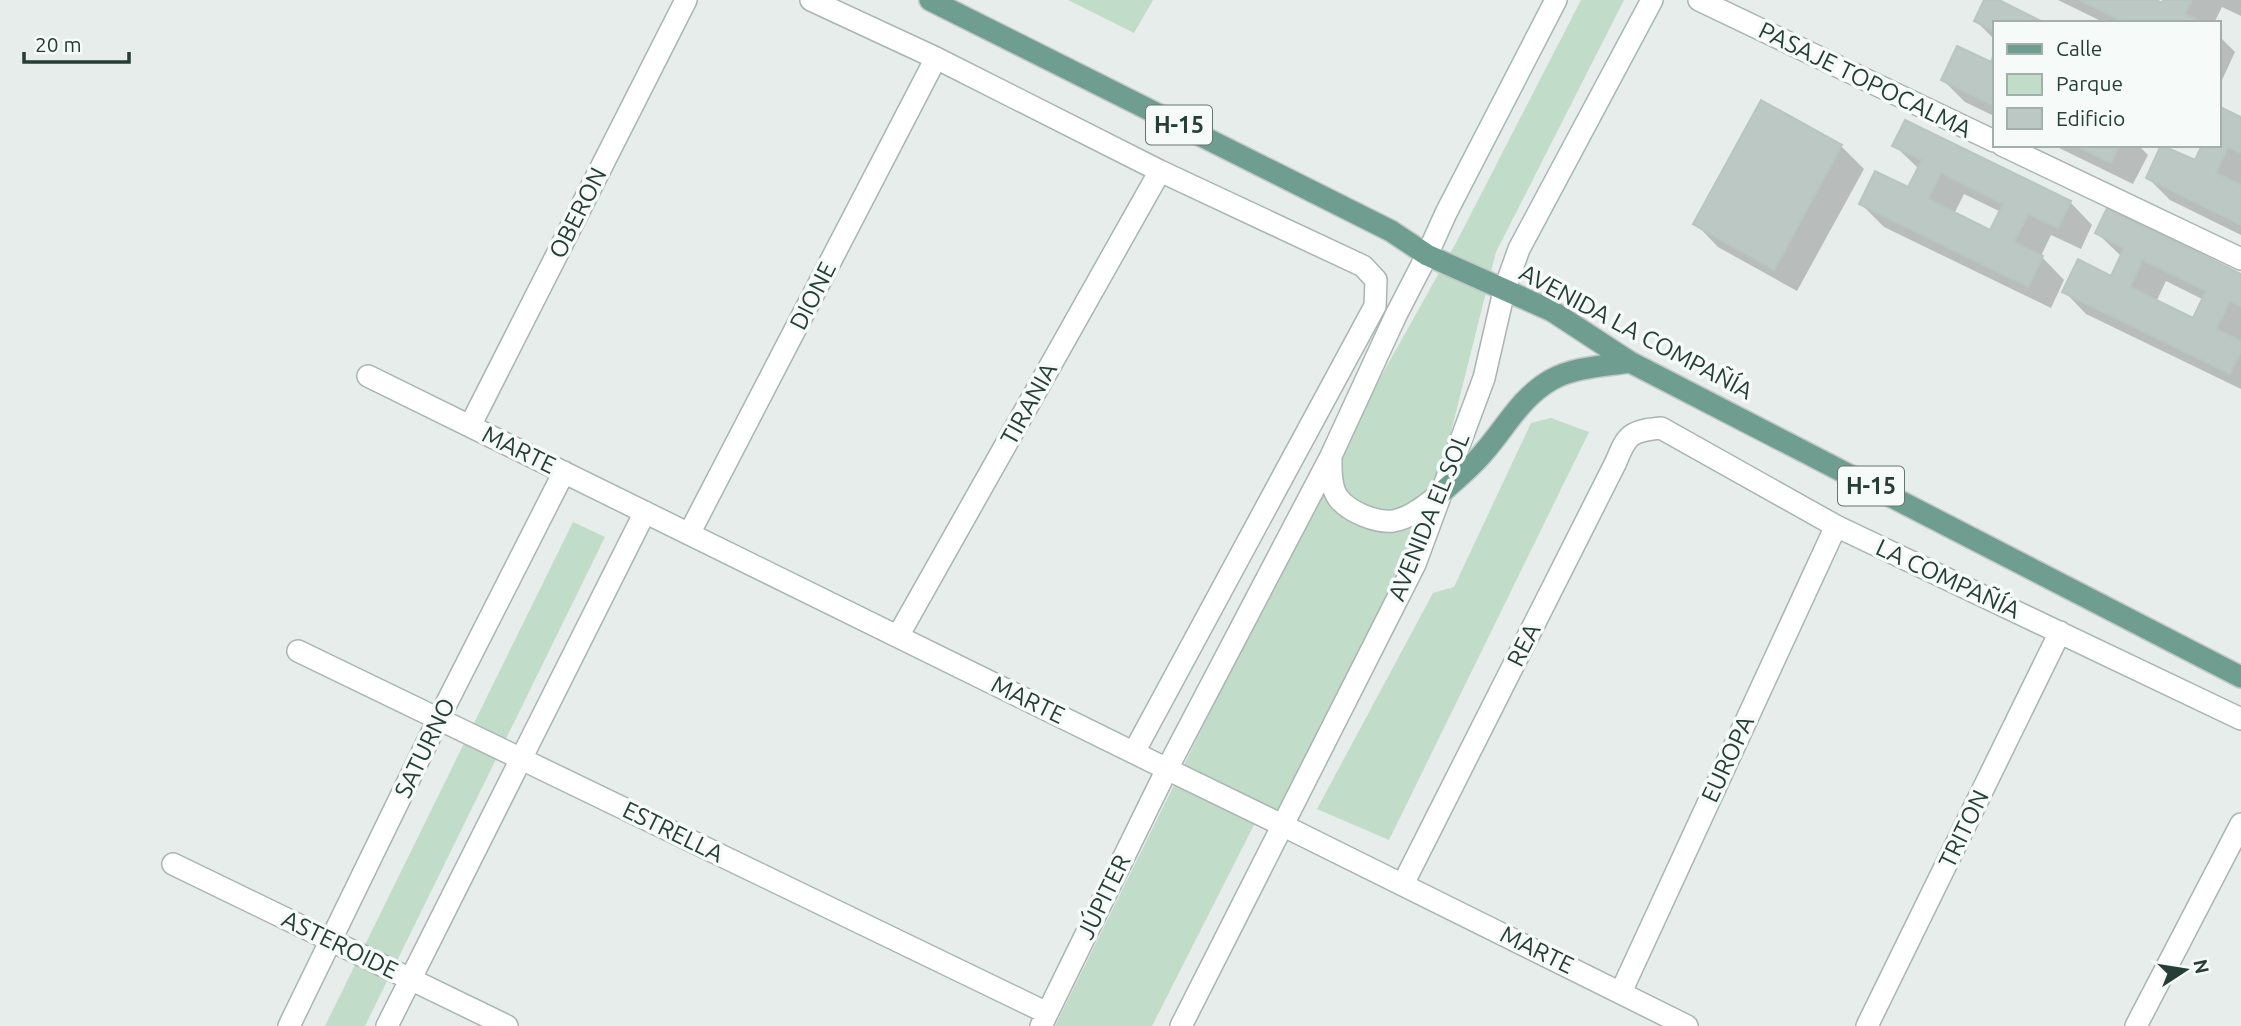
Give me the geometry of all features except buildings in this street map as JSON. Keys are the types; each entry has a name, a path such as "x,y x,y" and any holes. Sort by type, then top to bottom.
{"main road":[{"name":"AVENIDA LA COMPAÑÍA","path":"930,0 1391,232 1427,255 1552,311 1630,362 2241,677"},
{"path":"1440,494 1484,454 1522,403 1536,390 1552,379 1571,372 1630,362"}],"street":[{"name":"OBERON","path":"470,426 685,0"},
{"path":"811,0 936,58 1160,171 1363,266 1376,280 1375,306 1134,752"},
{"path":"1167,769 1331,456 1446,213 1556,0"},
{"name":"AVENIDA EL SOL","path":"1181,1026 1415,564 1484,378 1504,291 1519,248 1652,0"},
{"name":"PASAJE TOPOCALMA","path":"1699,0 1993,141"},
{"name":"DIONE","path":"689,534 936,58"},
{"name":"PASAJE TOPOCALMA","path":"2006,147 2241,259"},
{"name":"TIRANIA","path":"898,636 1160,171"},
{"name":"MARTE","path":"368,376 1687,1026"},
{"name":"LA COMPAÑÍA","path":"1661,428 1836,526 2241,719"},
{"name":"REA","path":"1403,884 1625,440 1639,430 1661,428"},
{"path":"1331,456 1332,479 1338,498 1362,515 1394,521 1419,511 1440,494"},
{"name":"SATURNO","path":"289,1026 439,719 564,472"},
{"path":"387,1026 645,512"},
{"name":"EUROPA","path":"1621,992 1836,526"},
{"name":"TRITON","path":"1867,1026 2060,632"},
{"name":"ESTRELLA","path":"298,651 521,758 1044,1019"},
{"name":"JÚPITER","path":"1044,1019 1167,769"},
{"path":"2136,1026 2241,824"},
{"name":"ASTEROIDE","path":"173,864 507,1026"}],"green space":[{"path":"1068,0 1153,0 1134,33"},
{"path":"1581,0 1624,0 1496,252 1436,492 1411,562 1275,828 1256,821 1152,1026 1055,1026 1337,455 1458,239"},
{"path":"1551,418 1589,432 1389,840 1317,809 1433,593 1454,587 1531,423"},
{"path":"573,522 605,537 365,1026 325,1026"}]}
